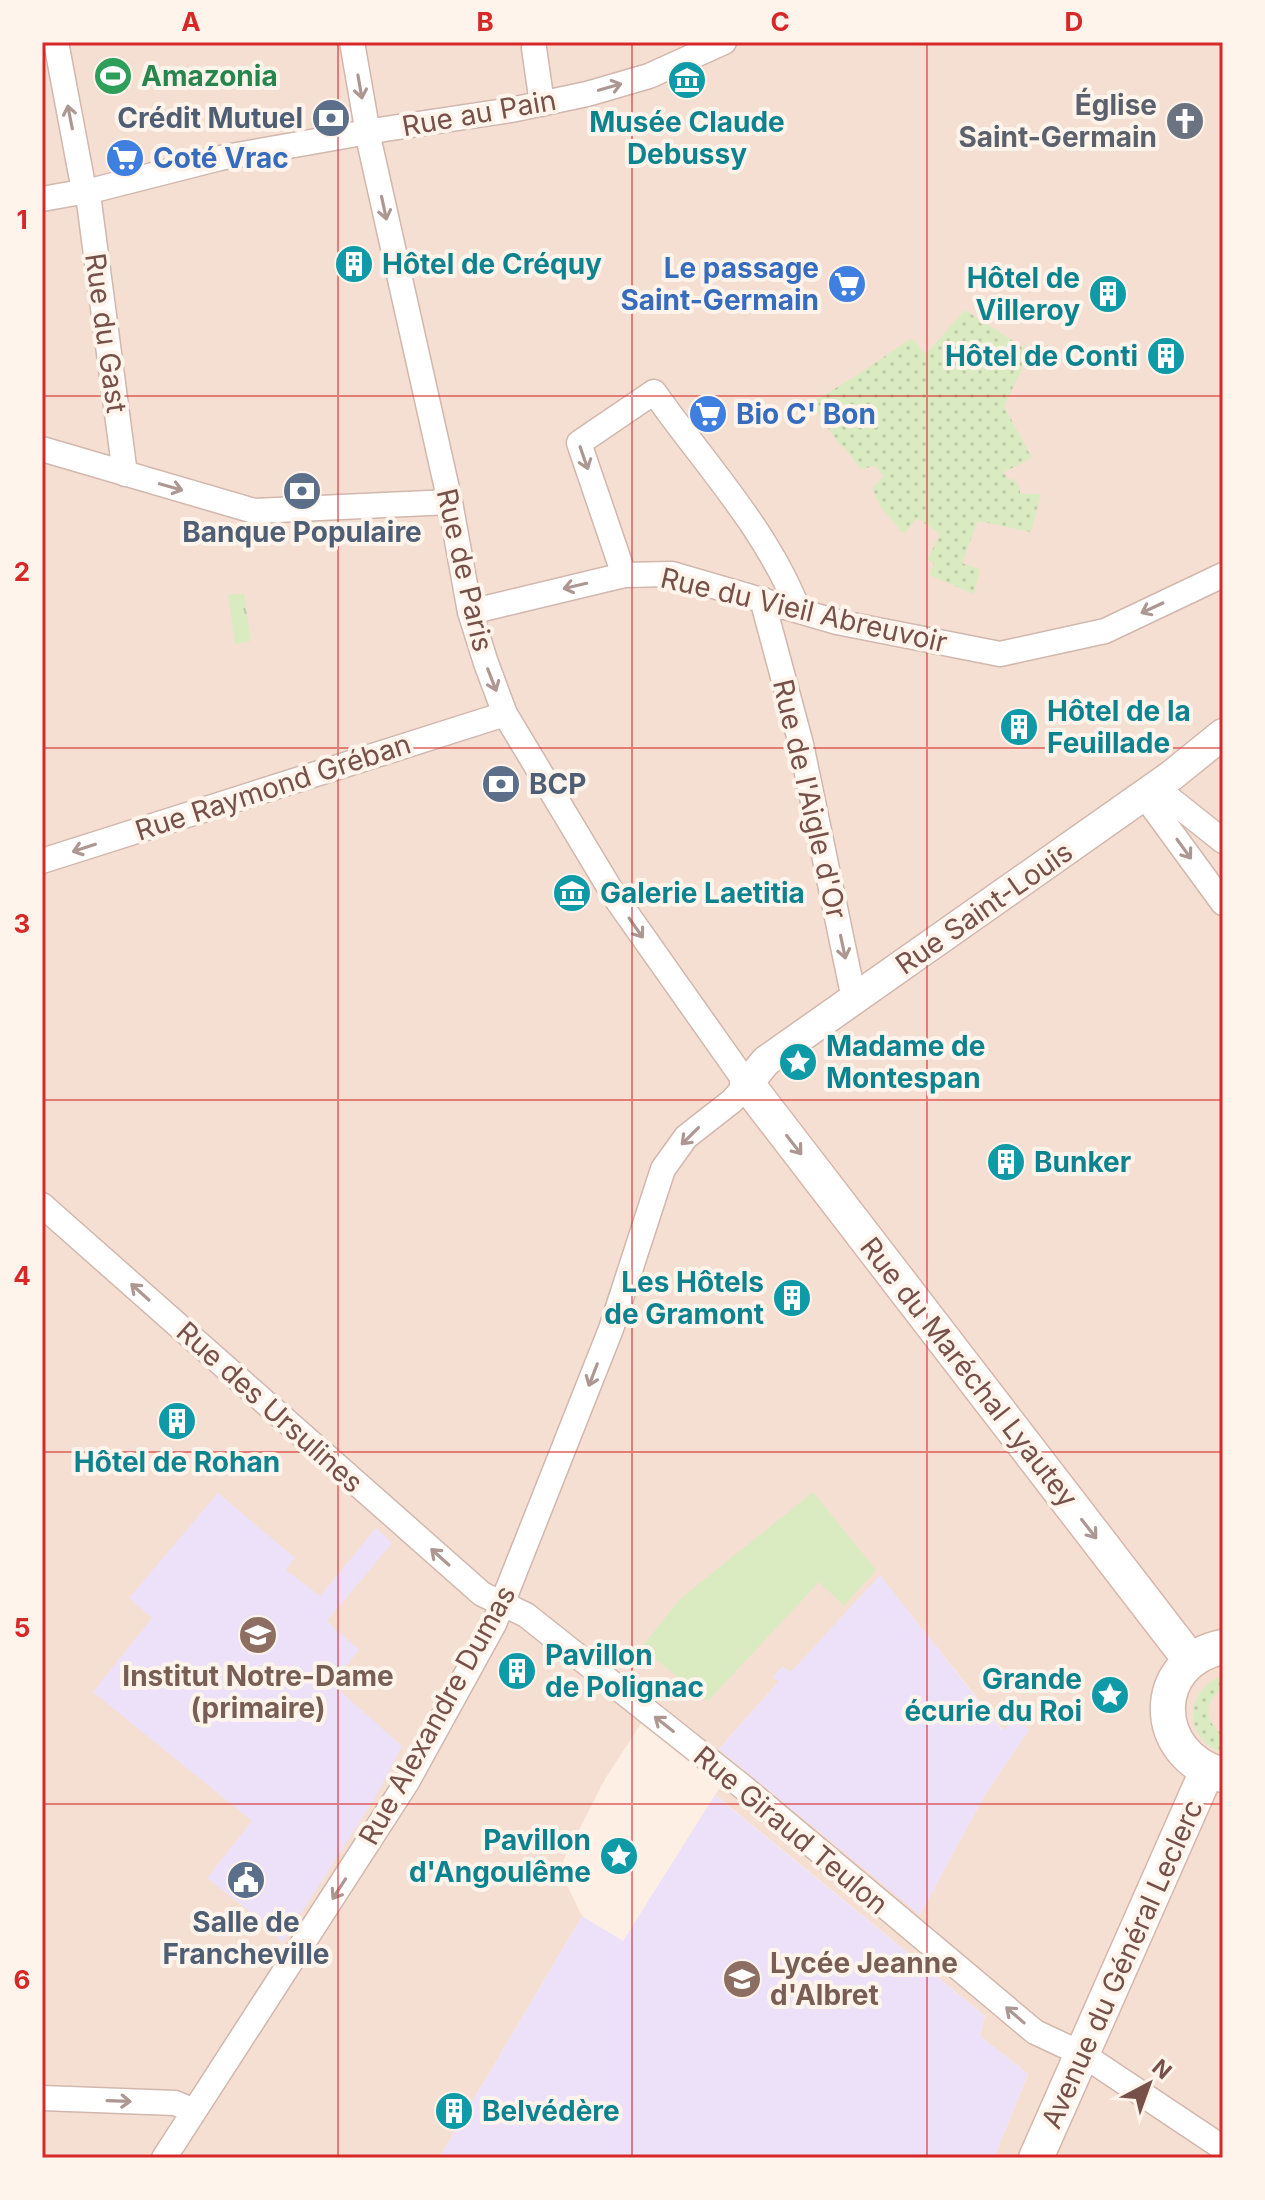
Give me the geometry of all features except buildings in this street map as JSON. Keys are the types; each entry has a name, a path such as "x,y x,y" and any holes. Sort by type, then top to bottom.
{"main road":[{"name":"Rue du Maréchal Lyautey","path":"747,1084 1191,1661"},
{"path":"1215,1773 1191,1761 1178,1747 1170,1730 1168,1711 1170,1692 1191,1661 1223,1647"},
{"name":"Avenue du Général Leclerc","path":"1036,2158 1215,1773"}],"street":[{"name":"Rue du Gast","path":"56,42 91,217 125,474"},
{"name":"Rue de Paris","path":"352,42 417,363 450,502 470,612 505,714 615,897 747,1084"},
{"name":"Rue au Pain","path":"42,199 85,192 220,158 587,94 649,76 724,42"},
{"path":"534,48 542,104"},
{"path":"624,575 579,443 654,392 765,543 798,609"},
{"path":"42,449 254,511 450,502"},
{"name":"Rue du Vieil Abreuvoir","path":"470,612 624,575 672,574 837,622 1000,654 1105,631 1223,575"},
{"name":"Rue de l'Aigle d'Or","path":"762,599 801,744 854,999"},
{"name":"Rue Raymond Gréban","path":"42,861 505,714"},
{"name":"Rue Saint-Louis","path":"747,1084 766,1061 1150,791 1223,734"},
{"path":"1150,791 1223,841"},
{"path":"1150,791 1223,903"},
{"name":"Rue Alexandre Dumas","path":"164,2158 407,1782 494,1624 611,1329 663,1169 686,1137 732,1101 747,1084"},
{"name":"Rue des Ursulines","path":"42,1205 482,1594 502,1603"},
{"name":"Rue Giraud Teulon","path":"502,1603 526,1615 743,1787 1035,2032 1082,2054 1223,2148"},
{"path":"42,2098 175,2103 194,2111"}],"shaded area":[{"path":"42,42 1223,42 1223,2158 994,2158 1028,2074 980,2036 985,2016 715,1795 722,1785 642,1722 605,1779 559,1869 582,1916 439,2158 42,2158","holes":["880,1576 1003,1730 1029,1729 983,1798 920,1914 719,1749"]},
{"path":"218,1493 295,1558 286,1570 320,1596 376,1528 392,1543 327,1621 359,1650 332,1684 402,1746 375,1798 282,1943 258,1918 207,1878 252,1821 93,1692 152,1618 129,1598"},
{"path":"880,1575 1002,1730 1019,1717 1029,1730 983,1798 920,1915 719,1749 779,1681 772,1678 783,1666 791,1672"},
{"name":"Lycée Jeanne d'Albret","path":"715,1795 985,2016 980,2036 1028,2074 994,2158 439,2158 582,1916 623,1941"}],"green space":[{"path":"965,310 1030,352 1004,406 1032,458 1004,472 1008,480 1014,478 1020,494 1041,494 1031,532 978,521 962,563 980,569 974,594 929,575 934,563 927,560 940,534 917,518 904,534 882,509 873,491 884,476 875,466 861,469 841,447 811,403 912,338 926,354"},
{"path":"244,593 251,641 235,644 228,595"},
{"path":"813,1492 876,1570 844,1606 819,1582 708,1701 641,1648 680,1599"},
{"path":"1223,1675 1223,1688 1212,1699 1208,1711 1212,1723 1223,1734 1223,1753 1200,1737 1193,1714 1201,1692 1210,1682"}],"place":[{"name":"Amazonia","path":"113,76"},
{"name":"Musée Claude Debussy","path":"687,80"},
{"name":"Crédit Mutuel","path":"331,118"},
{"name":"Église Saint-Germain","path":"1185,121"},
{"name":"Coté Vrac","path":"125,158"},
{"name":"Hôtel de Créquy","path":"354,264"},
{"name":"Le passage Saint-Germain","path":"847,284"},
{"name":"Hôtel de Villeroy","path":"1108,294"},
{"name":"Hôtel de Conti","path":"1166,356"},
{"name":"Bio C' Bon","path":"708,414"},
{"name":"Banque Populaire","path":"302,491"},
{"name":"Hôtel de la Feuillade","path":"1019,727"},
{"name":"BCP","path":"501,784"},
{"name":"Galerie Laetitia","path":"572,893"},
{"name":"Madame de Montespan","path":"798,1062"},
{"name":"Bunker","path":"1006,1162"},
{"name":"Les Hôtels de Gramont","path":"792,1298"},
{"name":"Hôtel de Rohan","path":"177,1421"},
{"name":"Institut Notre-Dame (primaire)","path":"258,1635"},
{"name":"Pavillon de Polignac","path":"517,1671"},
{"name":"Grande écurie du Roi","path":"1110,1695"},
{"name":"Pavillon d'Angoulême","path":"619,1856"},
{"name":"Salle de Francheville","path":"246,1880"},
{"name":"Lycée Jeanne d'Albret","path":"742,1979"},
{"name":"Belvédère","path":"454,2111"}]}
